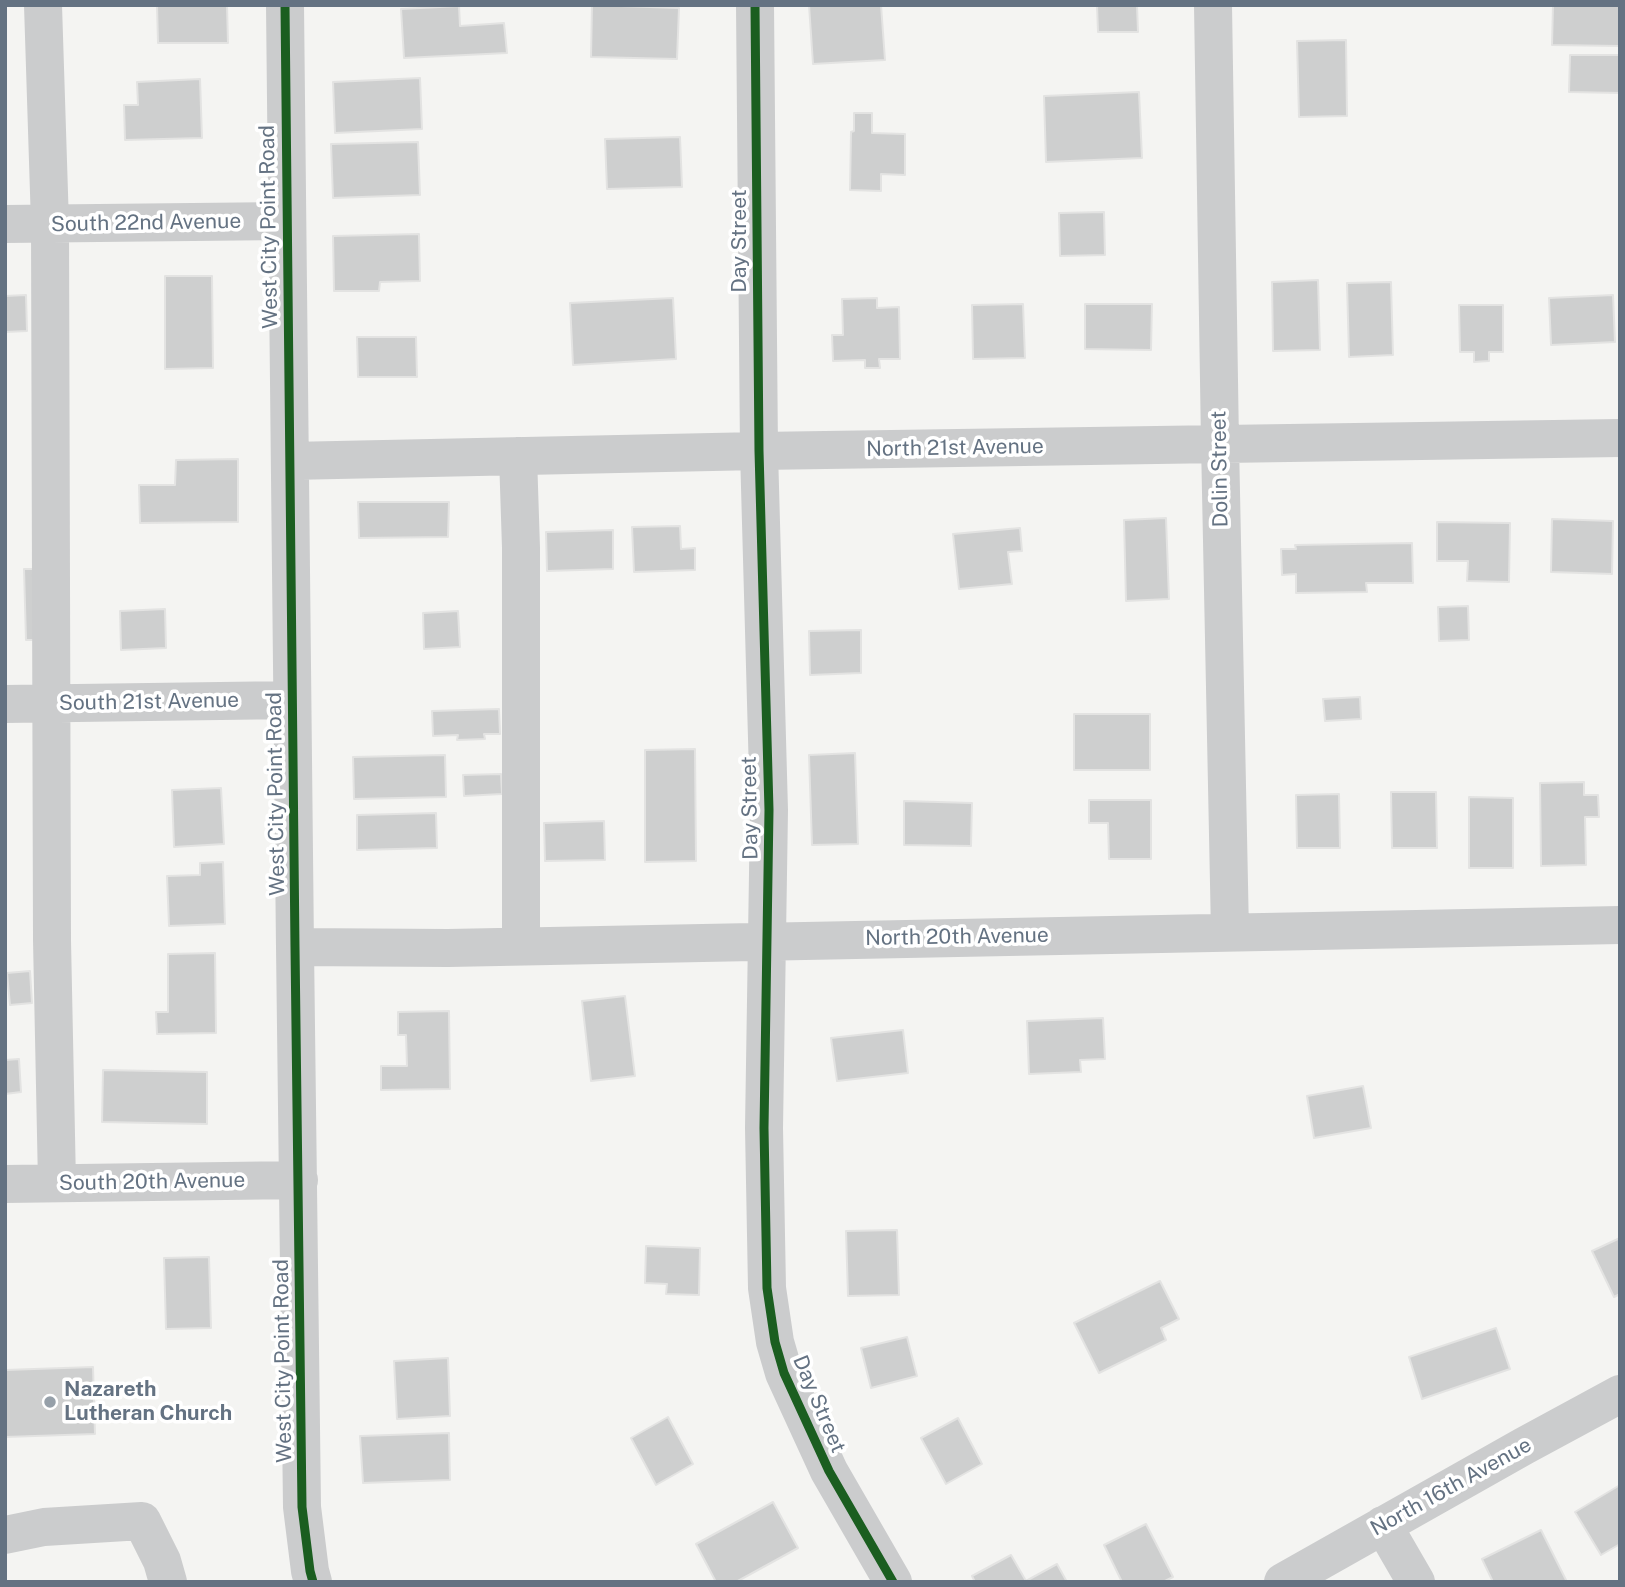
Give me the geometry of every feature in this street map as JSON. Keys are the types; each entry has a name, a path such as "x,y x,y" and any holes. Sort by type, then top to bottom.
{"street":[{"path":"43,5 50,224 52,940 57,1183"},
{"name":"West City Point Road","path":"285,5 302,1507 313,1582"},
{"name":"Day Street","path":"755,5 759,451 769,810 764,1128 766,1288 775,1342 784,1373 829,1471 893,1582"},
{"name":"Dolin Street","path":"1213,5 1230,932"},
{"name":"South 22nd Avenue","path":"5,224 286,221"},
{"name":"North 21st Avenue","path":"290,461 1620,438"},
{"path":"518,456 521,548 521,946"},
{"name":"South 21st Avenue","path":"5,704 292,700"},
{"name":"North 20th Avenue","path":"295,947 448,948 1620,925"},
{"name":"South 20th Avenue","path":"5,1184 299,1180"},
{"name":"North 16th Avenue","path":"1283,1582 1620,1394"},
{"path":"5,1535 44,1528 142,1521 162,1561 168,1582"},
{"path":"1383,1525 1416,1582"}],"building":[{"path":"157,5 227,5 228,43 158,43"},
{"path":"592,5 679,8 677,59 591,57"},
{"path":"809,5 881,5 885,60 813,64"},
{"path":"1097,5 1137,5 1138,32 1098,32"},
{"path":"1553,5 1620,5 1620,46 1552,45"},
{"path":"459,6 460,26 504,23 507,53 404,58 401,9"},
{"path":"1346,40 1347,116 1299,117 1297,41"},
{"path":"1570,55 1620,55 1620,93 1569,92"},
{"path":"420,78 422,129 335,133 333,82"},
{"path":"200,79 202,138 125,140 124,105 138,105 137,82"},
{"path":"1139,92 1142,158 1046,162 1044,96"},
{"path":"854,113 872,113 872,133 905,134 905,175 881,174 881,191 850,190"},
{"path":"680,137 682,187 607,189 605,139"},
{"path":"418,142 420,195 333,198 331,144"},
{"path":"1104,212 1105,255 1060,256 1059,213"},
{"path":"419,234 420,281 380,282 379,291 334,291 333,236"},
{"path":"165,276 212,276 213,368 165,369"},
{"path":"1318,280 1320,350 1273,351 1272,282"},
{"path":"1391,282 1393,355 1349,357 1347,283"},
{"path":"26,295 27,331 5,332 5,296"},
{"path":"1613,295 1615,342 1551,345 1549,298"},
{"path":"673,298 676,359 573,365 570,303"},
{"path":"877,298 877,308 899,307 900,359 879,359 880,368 865,368 865,360 833,361 832,335 843,335 842,299"},
{"path":"1023,304 1025,358 973,359 972,305"},
{"path":"1085,304 1152,304 1151,350 1085,349"},
{"path":"1459,305 1503,305 1503,352 1489,352 1489,361 1474,362 1474,352 1460,352"},
{"path":"357,337 416,337 417,377 358,377"},
{"path":"238,459 238,522 140,523 139,485 175,485 176,460"},
{"path":"358,502 449,502 448,537 359,538"},
{"path":"1166,518 1169,599 1126,601 1124,520"},
{"path":"1552,519 1613,521 1612,574 1551,572"},
{"path":"1437,522 1510,523 1509,582 1467,581 1468,561 1437,561"},
{"path":"680,526 681,549 695,548 695,570 634,572 632,527"},
{"path":"1020,528 1022,551 1008,552 1012,584 959,589 953,534"},
{"path":"613,530 613,569 547,571 546,532"},
{"path":"1412,543 1413,583 1366,583 1367,592 1296,593 1296,574 1282,575 1281,549 1296,549 1295,545"},
{"path":"24,569 42,569 44,640 26,640"},
{"path":"1468,606 1469,640 1439,641 1438,607"},
{"path":"165,609 166,648 121,650 120,611"},
{"path":"458,611 460,647 424,649 423,613"},
{"path":"861,630 861,673 810,675 809,631"},
{"path":"1360,697 1361,719 1325,721 1323,699"},
{"path":"499,709 500,734 484,734 485,739 457,740 458,735 433,736 432,711"},
{"path":"1074,714 1150,714 1150,770 1074,770"},
{"path":"695,749 696,861 645,862 645,750"},
{"path":"855,753 858,844 812,845 809,755"},
{"path":"445,755 446,797 354,799 353,757"},
{"path":"501,774 502,794 464,796 463,775"},
{"path":"1584,782 1584,795 1598,795 1599,817 1585,817 1586,865 1541,866 1540,783"},
{"path":"221,788 224,844 174,847 172,790"},
{"path":"1391,792 1436,792 1437,848 1392,848"},
{"path":"1339,794 1340,848 1297,848 1296,795"},
{"path":"1469,797 1513,798 1513,868 1469,868"},
{"path":"1089,800 1151,800 1151,859 1109,859 1108,823 1089,823"},
{"path":"904,801 972,803 971,846 904,845"},
{"path":"436,813 437,848 357,850 357,815"},
{"path":"604,821 605,860 545,861 544,823"},
{"path":"223,862 225,924 169,926 167,876 200,875 200,863"},
{"path":"215,953 216,1033 157,1034 156,1012 168,1012 168,954"},
{"path":"30,971 32,1003 10,1005 7,973"},
{"path":"625,996 635,1076 591,1081 582,1001"},
{"path":"449,1011 450,1089 381,1090 381,1066 407,1066 406,1035 398,1035 398,1012"},
{"path":"1103,1018 1105,1059 1080,1060 1081,1072 1029,1074 1027,1021"},
{"path":"903,1030 908,1073 837,1081 831,1038"},
{"path":"19,1059 21,1092 5,1094 5,1060"},
{"path":"103,1070 207,1072 207,1124 102,1122"},
{"path":"1363,1086 1371,1128 1314,1138 1307,1096"},
{"path":"897,1230 899,1295 848,1296 846,1231"},
{"path":"1620,1238 1620,1294 1614,1297 1592,1251"},
{"path":"646,1246 700,1248 699,1295 666,1294 667,1284 645,1283"},
{"path":"209,1257 211,1328 166,1329 164,1258"},
{"path":"1160,1281 1179,1319 1161,1328 1166,1340 1099,1373 1074,1323"},
{"path":"1496,1328 1510,1369 1422,1399 1409,1357"},
{"path":"907,1337 917,1376 871,1388 861,1348"},
{"path":"448,1358 450,1416 397,1419 394,1361"},
{"name":"Nazareth Lutheran Church","path":"93,1367 95,1434 5,1437 5,1370"},
{"path":"668,1417 693,1464 656,1485 631,1438"},
{"path":"958,1418 982,1464 946,1484 921,1438"},
{"path":"449,1433 450,1480 363,1483 360,1436"},
{"path":"1620,1485 1620,1544 1601,1555 1575,1512"},
{"path":"773,1502 798,1548 736,1582 716,1582 696,1544"},
{"path":"1146,1524 1173,1577 1163,1582 1122,1582 1104,1545"},
{"path":"1541,1530 1567,1582 1493,1582 1482,1559"},
{"path":"1011,1555 1026,1581 1057,1564 1067,1582 975,1582 972,1576"}],"cycle path":[{"path":"285,5 302,1507 313,1582"},
{"path":"755,5 759,451 769,810 764,1128 767,1288 775,1342 784,1373 829,1471 893,1582"}],"place":[{"name":"Nazareth Lutheran Church","path":"50,1402"}]}
